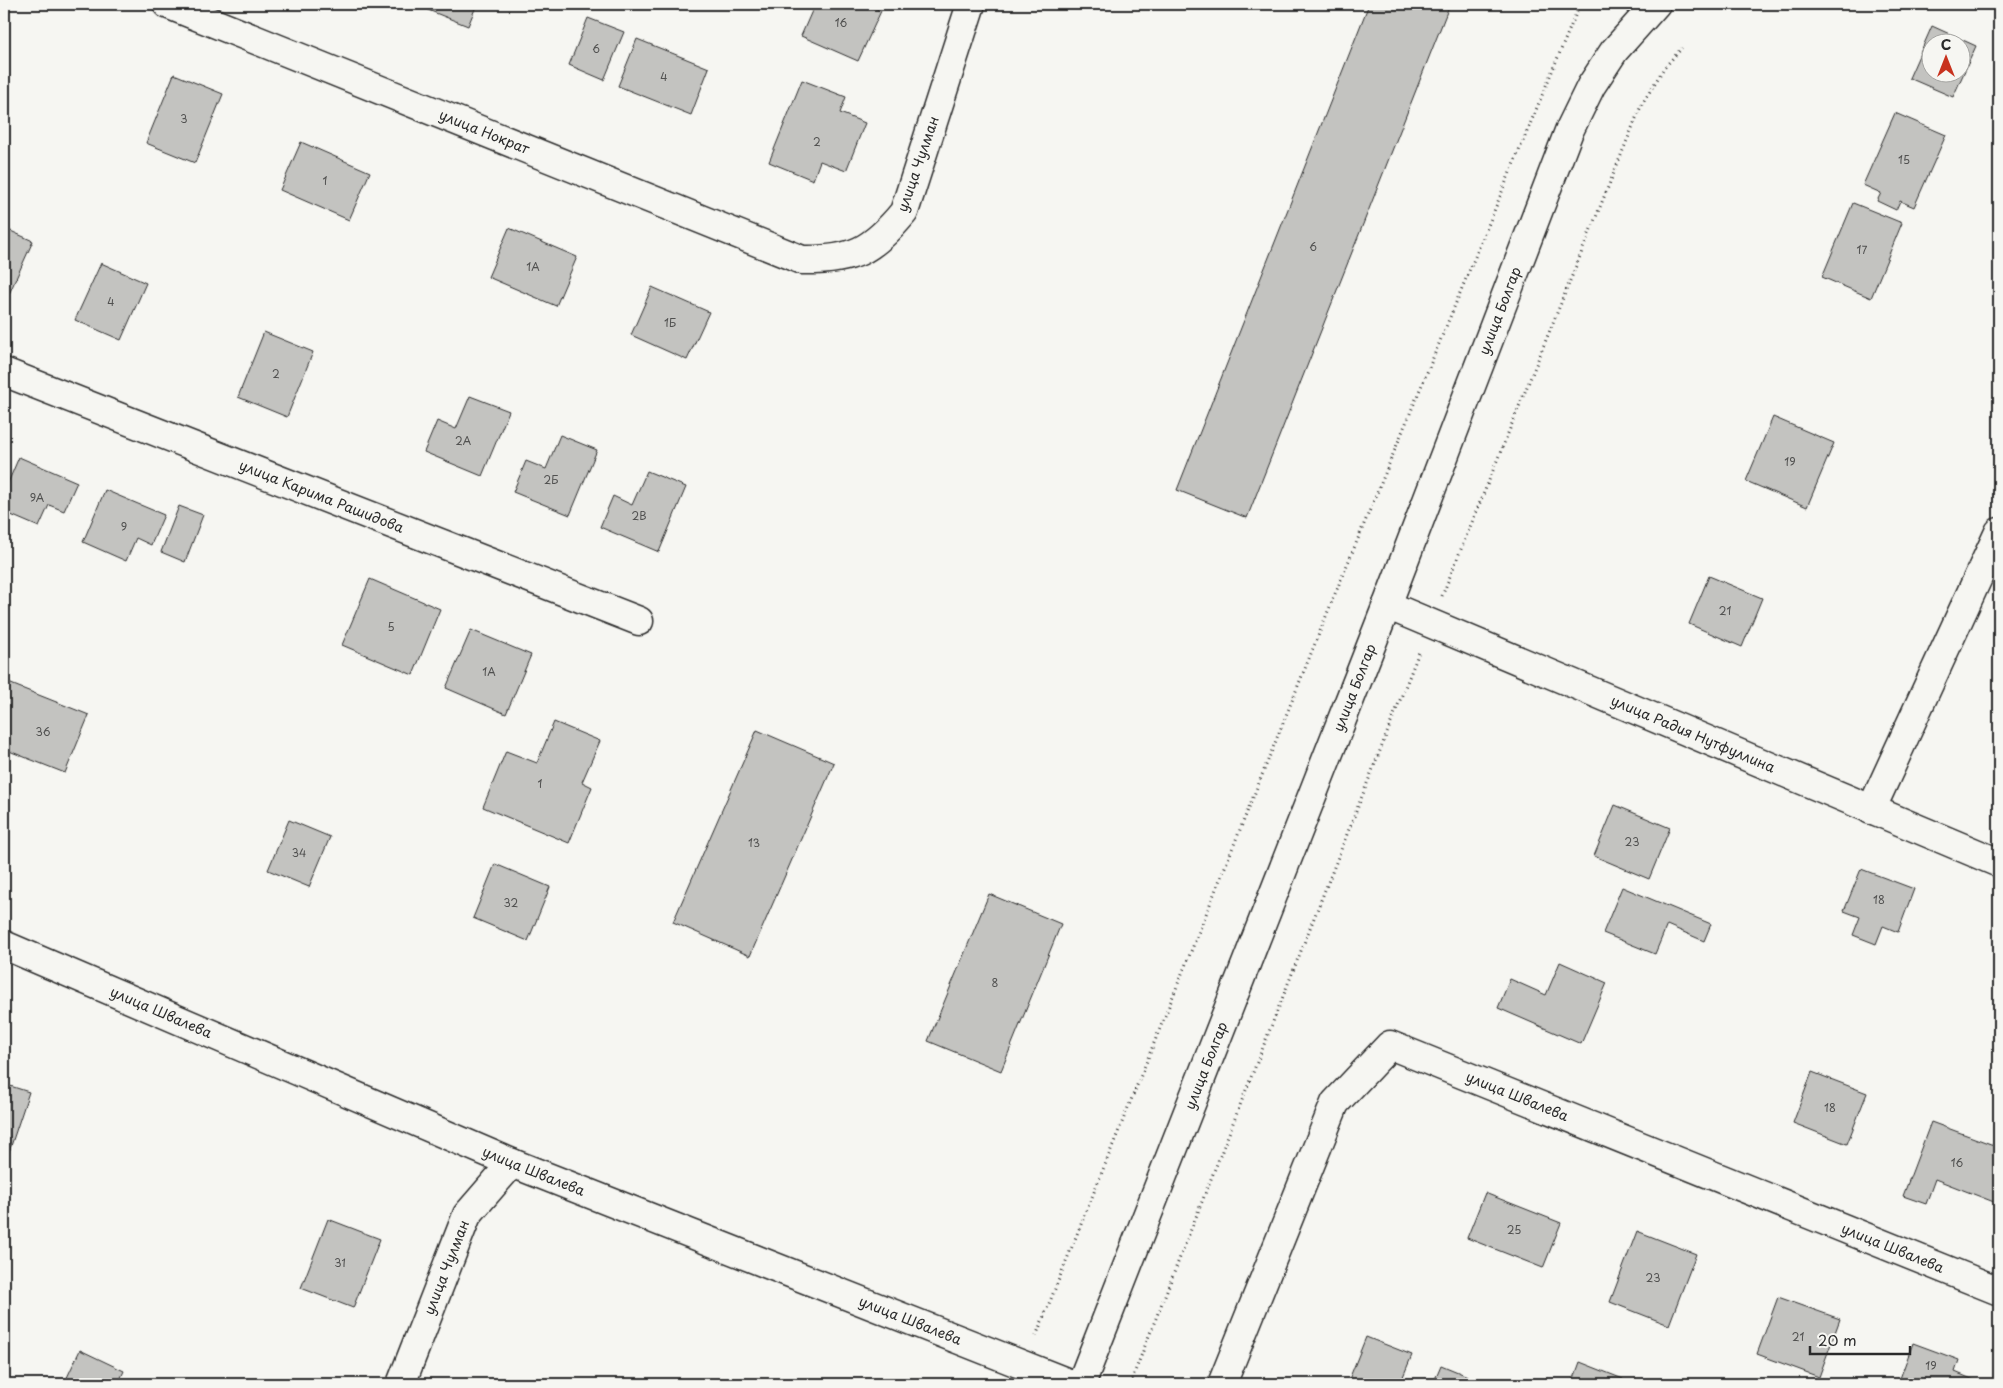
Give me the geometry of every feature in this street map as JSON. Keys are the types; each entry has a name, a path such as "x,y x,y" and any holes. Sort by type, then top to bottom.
{"street":[{"name":"улица Нократ","path":"167,4 802,260"},
{"name":"улица Чулман","path":"802,260 825,261 846,257 866,248 885,235 904,212 971,4"},
{"name":"улица Болгар","path":"1081,1384 1387,605 1569,131 1590,86 1614,51 1658,5"},
{"name":"улица Карима Рашидова","path":"4,372 639,620"},
{"path":"1871,810 1999,532"},
{"name":"улица Радия Нутфуллина","path":"1387,605 1999,863"},
{"name":"улица Швалева","path":"4,945 512,1163 1071,1384"},
{"name":"улица Швалева","path":"1222,1384 1335,1103 1390,1045 1999,1291"},
{"name":"улица Чулман","path":"401,1384 467,1215 512,1163"}],"path":[{"path":"1024,1365 1335,594 1580,4"},
{"path":"1130,1384 1431,623 1641,106 1664,68 1682,48"}],"building":[{"path":"413,4 477,4 468,26"},
{"path":"815,4 865,4 881,11 858,61 801,36"},
{"path":"1369,4 1450,4 1247,518 1177,490"},
{"path":"588,18 624,32 604,80 569,65"},
{"path":"1932,26 1945,32 1929,32"},
{"path":"637,39 709,68 691,115 618,86"},
{"path":"1970,43 1976,46 1970,59"},
{"path":"1920,53 1920,82 1960,82 1953,97 1909,78"},
{"path":"174,74 223,94 195,163 146,143"},
{"path":"802,80 846,97 840,113 865,123 846,171 820,161 813,180 769,162"},
{"path":"1895,113 1946,135 1914,207 1900,201 1896,210 1877,201 1881,193 1863,185"},
{"path":"301,142 370,172 349,220 280,190"},
{"path":"1853,203 1902,223 1871,298 1822,277"},
{"path":"4,228 33,241 9,294 4,292"},
{"path":"509,228 577,257 556,306 488,277"},
{"path":"101,263 146,283 121,340 75,320"},
{"path":"652,287 709,312 687,360 631,335"},
{"path":"264,332 313,352 287,417 238,397"},
{"path":"470,396 509,411 482,476 424,452 437,421 456,429"},
{"path":"1773,417 1834,443 1807,507 1746,481"},
{"path":"560,435 597,450 570,515 513,492 526,461 546,469"},
{"path":"19,457 77,482 64,511 49,505 39,527 4,512 4,492"},
{"path":"647,471 686,487 659,552 600,527 613,496 632,505"},
{"path":"105,490 164,515 151,545 136,538 126,561 83,542"},
{"path":"179,506 203,515 185,562 161,552"},
{"path":"1709,576 1762,598 1742,647 1689,624"},
{"path":"370,579 440,609 413,675 342,645"},
{"path":"471,630 531,655 506,714 446,688"},
{"path":"6,682 89,715 65,773 4,749 4,688"},
{"path":"554,722 600,741 582,782 592,787 569,843 483,807 506,751 537,763"},
{"path":"757,730 834,763 750,956 673,922"},
{"path":"1615,805 1670,828 1649,879 1594,856"},
{"path":"289,820 330,837 309,887 268,870"},
{"path":"495,864 550,887 528,941 473,918"},
{"path":"1861,869 1914,889 1898,932 1883,926 1876,944 1853,935 1860,917 1844,911"},
{"path":"1622,887 1711,924 1704,941 1667,925 1655,954 1603,933"},
{"path":"989,894 1061,924 1001,1071 928,1041"},
{"path":"1560,962 1607,983 1581,1044 1498,1008 1510,979 1546,995"},
{"path":"1812,1072 1867,1093 1847,1144 1793,1123"},
{"path":"4,1084 29,1092 8,1155 4,1154"},
{"path":"1931,1122 1999,1147 1999,1204 1935,1179 1926,1204 1903,1196"},
{"path":"1485,1193 1561,1223 1543,1268 1467,1238"},
{"path":"328,1219 380,1239 353,1308 301,1288"},
{"path":"1637,1231 1696,1254 1669,1325 1610,1302"},
{"path":"1778,1297 1840,1319 1819,1377 1757,1354"},
{"path":"1366,1337 1412,1355 1400,1384 1354,1384 1348,1382"},
{"path":"1913,1343 1959,1360 1955,1372 1974,1380 1972,1384 1898,1384"},
{"path":"80,1350 124,1371 118,1384 64,1384"},
{"path":"1580,1362 1623,1379 1621,1384 1572,1384"},
{"path":"1441,1365 1487,1384 1433,1384"}]}
